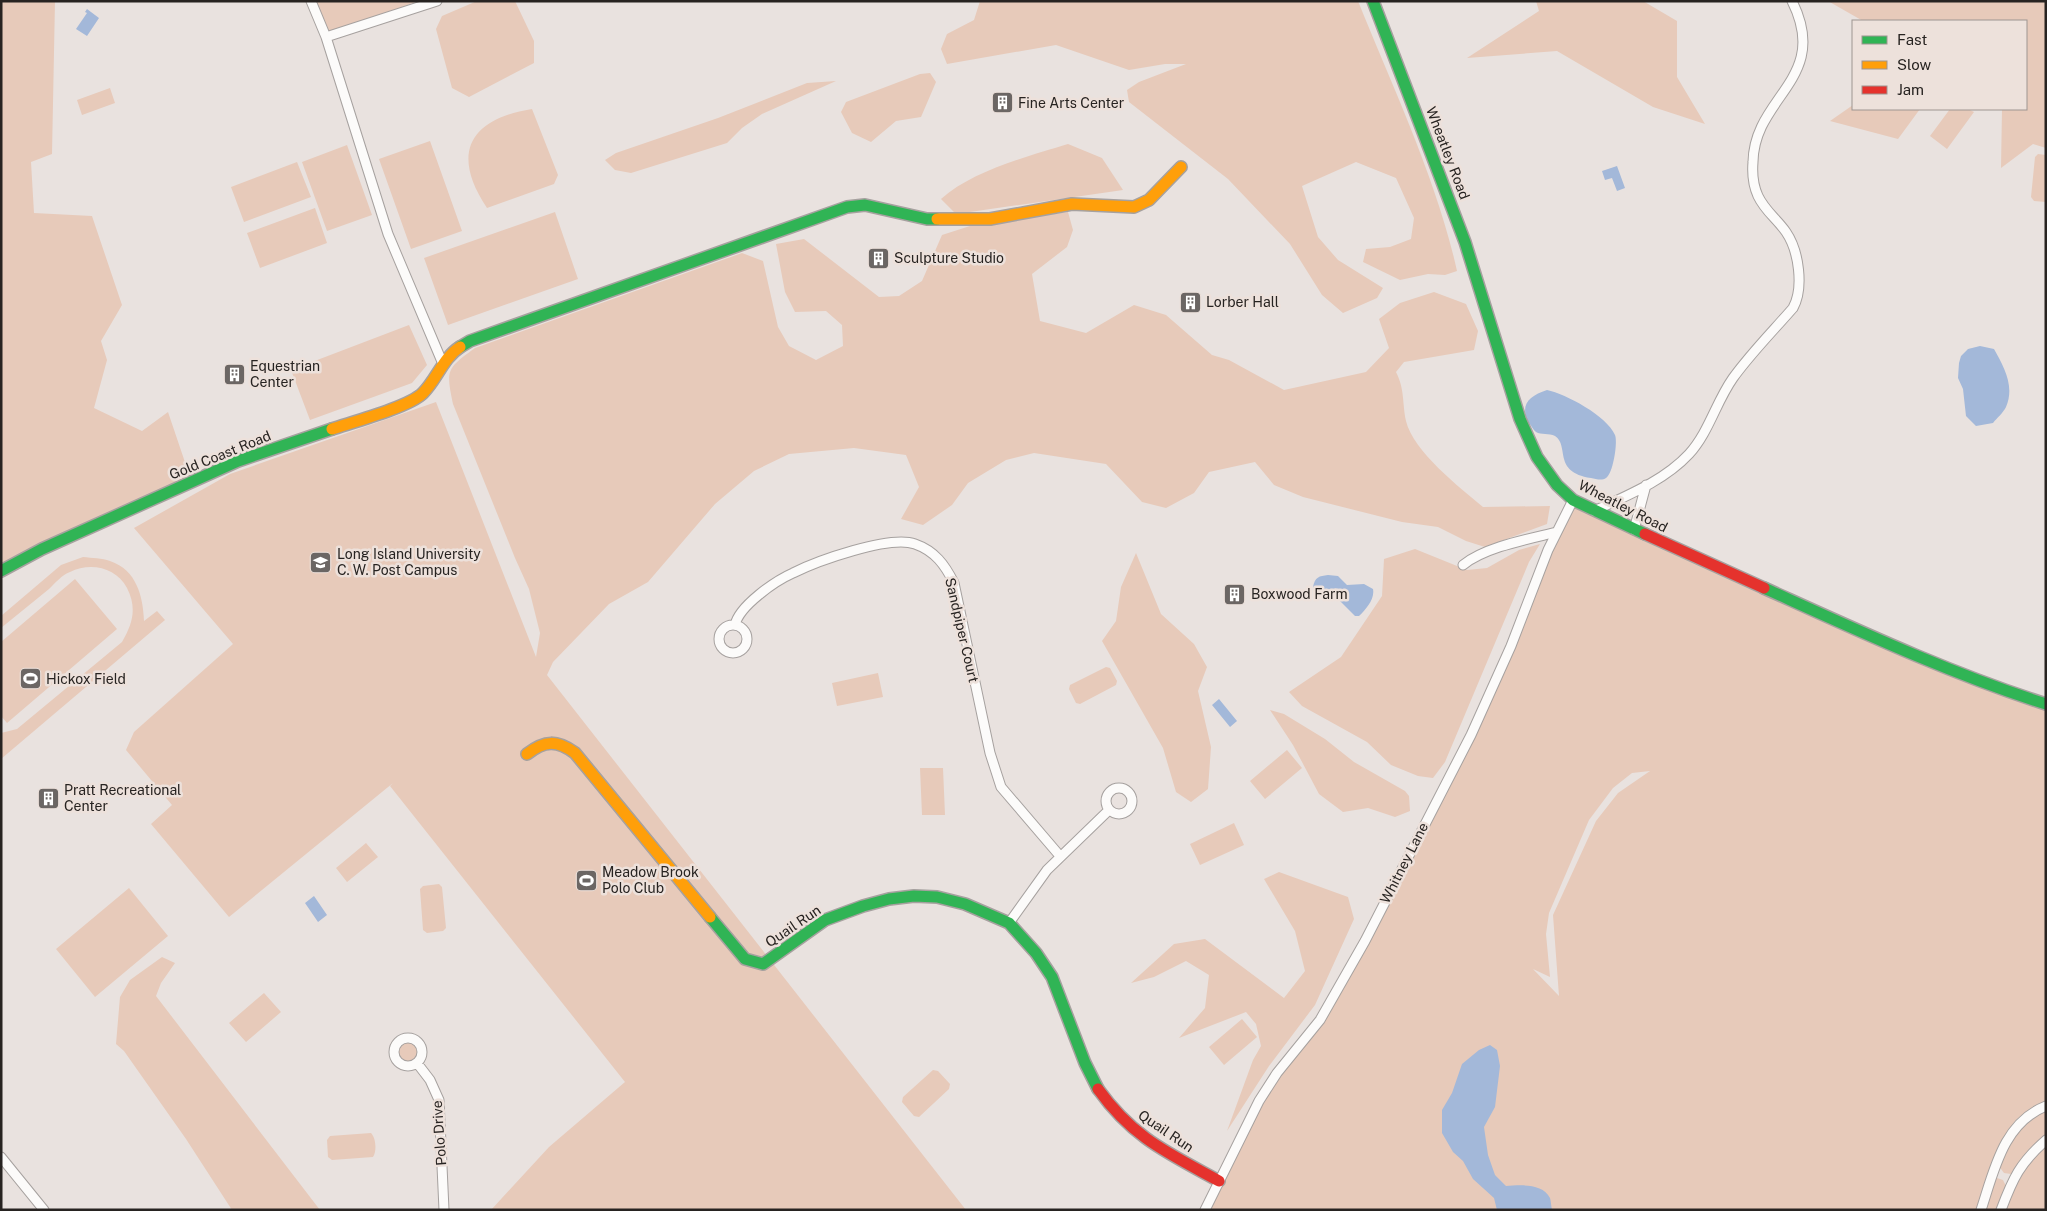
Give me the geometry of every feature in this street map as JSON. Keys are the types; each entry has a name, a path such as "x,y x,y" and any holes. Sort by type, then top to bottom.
{"street":[{"path":"311,1 326,37 388,234 443,364"},
{"path":"326,37 438,1"},
{"name":"Wheatley Road","path":"1373,1 1465,242 1520,419 1537,457 1557,485 1573,500 1634,530 1932,662 1992,687 2046,704"},
{"path":"1594,511 1670,471 1689,454 1705,432 1733,378 1798,300 1800,284 1792,242 1782,226 1767,212 1757,195 1753,179 1753,160 1760,130 1794,78 1801,62 1804,36 1792,1"},
{"name":"Gold Coast Road","path":"1,571 42,549 238,461 410,402 423,393 452,352 470,341 847,207 865,205 927,219 990,219 1072,204 1134,208 1149,200 1181,167"},
{"path":"1634,530 1646,485"},
{"name":"Whitney Lane","path":"1205,1210 1259,1101 1277,1073 1320,1020 1364,941 1475,726 1501,669 1557,532 1573,500"},
{"path":"1463,565 1469,560 1506,545 1557,532"},
{"name":"Sandpiper Court","path":"735,625 736,616 747,605 791,574 819,562 854,551 895,542 913,544 930,552 947,568 954,583 997,779 1013,803 1060,856"},
{"name":"Quail Run","path":"527,754 544,742 564,744 575,753 744,958 763,964 826,920 862,906 897,898 914,896 937,897 965,904 1009,924 1036,953 1052,977 1085,1063 1095,1084 1113,1110 1130,1127 1152,1144 1218,1181"},
{"path":"1009,924 1047,870 1109,810"},
{"name":"Polo Drive","path":"417,1063 430,1080 439,1100 444,1210"},
{"path":"1981,1210 1993,1170 2005,1143 2017,1125 2036,1110 2046,1106"},
{"path":"2001,1210 2012,1182 2027,1157 2046,1140"},
{"path":"1,1157 44,1210"}],"shaded area":[{"path":"1,1 55,1 52,154 31,162 34,213 92,216 122,305 101,341 107,360 94,408 142,431 168,412 190,477 1,567"},
{"path":"312,1 418,1 327,35"},
{"path":"477,1 515,1 534,41 534,63 469,97 452,88 436,29 442,16"},
{"path":"980,1 1358,1 1426,169 1438,203 1457,271 1445,275 1428,274 1400,280 1363,262 1366,249 1390,247 1411,239 1414,218 1396,178 1356,162 1302,186 1318,237 1338,260 1383,288 1377,298 1343,313 1322,295 1290,244 1228,179 1129,102 1127,90 1139,82 1186,64 1165,64 1129,70 1056,45 947,64 941,49 947,34 974,20"},
{"path":"1536,1 1643,1 1677,21 1677,77 1705,124 1653,107 1557,51 1467,58 1539,11"},
{"path":"1828,1 2046,1 2046,148 2033,144 2001,168 2002,110 2027,110 2027,20 1861,20"},
{"path":"930,73 936,82 921,117 896,121 871,142 852,133 841,112 846,102 920,74"},
{"path":"836,81 762,114 742,128 727,143 631,173 615,170 605,160 616,153 718,118 807,83"},
{"path":"110,88 115,103 82,115 77,100"},
{"path":"1852,106 1852,110 1919,110 1898,139 1830,121"},
{"path":"532,109 558,175 554,184 487,208 476,188 470,171 469,155 472,142 481,130 494,121 511,114"},
{"path":"1949,110 1970,110 1974,112 1947,149 1930,136"},
{"path":"430,141 462,231 411,249 379,159"},
{"path":"1068,144 1102,158 1123,190 956,214 941,199 968,180 985,172"},
{"path":"347,145 372,215 327,231 302,162"},
{"path":"2038,154 2046,155 2046,202 2034,201 2031,197 2035,157"},
{"path":"297,162 311,197 244,222 231,187"},
{"path":"315,208 327,243 260,268 247,233"},
{"path":"555,212 578,279 448,325 424,258"},
{"path":"1068,212 1073,230 1067,247 1032,274 1040,321 1086,333 1134,305 1166,315 1212,355 1229,360 1284,390 1366,372 1389,348 1379,319 1400,303 1434,292 1466,304 1478,331 1474,350 1404,362 1396,372 1402,390 1406,421 1410,433 1438,468 1483,507 1550,506 1547,524 1485,547 1466,541 1438,527 1402,522 1303,497 1274,485 1255,462 1209,472 1194,493 1166,508 1142,502 1106,464 1034,453 1006,460 968,483 952,505 923,525 901,519 919,487 906,455 854,448 789,454 754,471 715,504 648,582 609,604 553,662 547,675 966,1210 491,1210 549,1147 625,1082 390,786 393,783 229,917 151,824 172,805 126,750 134,732 233,644 134,528 230,474 436,402 536,657 540,633 529,589 453,404 449,377 453,366 458,361 475,348 742,253 763,261 778,327 789,346 816,360 843,346 842,325 826,311 795,312 785,292 776,244 804,239 879,297 899,296 922,281 942,235 970,226"},
{"path":"409,325 427,365 412,383 310,420 291,370"},
{"path":"1573,500 1650,539 2046,704 2046,1102 2023,1114 2010,1128 2004,1138 1977,1210 1205,1210 1259,1101 1320,1020 1471,735","holes":["1650,771 1618,793 1596,821 1553,915 1559,996 1533,969 1550,977 1546,934 1549,913 1589,820 1613,788 1632,773"]},
{"path":"1540,544 1529,562 1445,762 1433,778 1418,776 1391,765 1367,742 1302,706 1289,692 1341,657 1382,596 1384,559 1415,549 1467,570 1487,568 1519,550"},
{"path":"1136,553 1161,614 1194,644 1207,667 1198,691 1211,747 1208,789 1191,802 1176,792 1163,748 1102,641 1116,621 1121,587"},
{"path":"83,557 107,560 127,571 137,585 144,621 157,611 165,620 1,759 1,733 17,729 122,642 129,628 133,609 127,588 116,575 109,571 102,568 86,567 64,575 1,628 1,616 61,565"},
{"name":"Hickox Field","path":"75,579 117,629 7,723 1,716 1,642"},
{"path":"1106,667 1110,668 1117,681 1116,685 1080,704 1076,703 1069,689 1070,685"},
{"path":"878,673 883,697 837,706 832,683"},
{"path":"1270,710 1284,714 1325,739 1354,762 1405,791 1409,796 1410,811 1395,817 1368,808 1343,812 1319,794 1293,745"},
{"path":"1287,750 1302,768 1265,799 1250,781"},
{"path":"920,768 943,768 945,815 922,815"},
{"path":"1234,823 1244,845 1200,865 1190,844"},
{"path":"366,843 378,857 347,882 336,868"},
{"path":"1279,872 1348,897 1354,919 1315,1005 1269,1066 1227,1131 1253,1060 1261,1046 1256,1024 1246,1012 1179,1038 1205,1008 1209,975 1186,961 1154,977 1131,983 1174,944 1205,939 1284,998 1305,971 1295,931 1264,879"},
{"path":"439,884 442,887 446,928 443,931 427,933 423,930 420,889 423,886"},
{"path":"129,888 168,936 95,997 56,949"},
{"path":"162,957 175,963 161,983 156,996 320,1210 232,1210 186,1139 124,1051 116,1044 120,997 130,980"},
{"path":"264,993 281,1012 246,1042 229,1023"},
{"path":"1242,1019 1257,1037 1224,1065 1209,1047"},
{"path":"408,1040 417,1043 420,1052 417,1061 408,1064 399,1061 396,1052 399,1043"},
{"path":"933,1070 938,1071 950,1084 949,1089 919,1117 914,1116 902,1102 903,1097"},
{"path":"2046,1108 2046,1138 2013,1173 2004,1173 1998,1165 2016,1131"},
{"path":"371,1133 375,1145 373,1157 332,1160 328,1157 327,1140 330,1136"},
{"path":"2046,1146 2046,1210 2005,1210 2020,1175"},
{"path":"1993,1179 2003,1180 2006,1186 1999,1210 1983,1210"}],"water":[{"path":"87,9 99,18 87,36 76,29 87,13 85,12"},
{"path":"1617,166 1625,188 1617,191 1612,178 1605,180 1602,171"},
{"path":"1980,346 1994,349 2005,370 2009,392 2006,407 1993,423 1976,426 1966,416 1963,389 1958,378 1961,356 1968,349"},
{"path":"1547,390 1575,401 1595,413 1611,428 1616,439 1615,451 1611,471 1606,478 1601,480 1591,478 1579,475 1571,470 1566,465 1559,440 1553,435 1536,432 1529,423 1525,411 1528,402 1535,395"},
{"path":"1328,575 1338,576 1347,585 1364,584 1373,589 1371,600 1359,616 1355,616 1337,598 1317,592 1313,587 1318,578"},
{"path":"1219,699 1237,721 1230,727 1212,705"},
{"path":"314,896 327,915 318,922 305,903"},
{"path":"1490,1045 1497,1050 1500,1066 1495,1107 1484,1127 1488,1155 1495,1175 1506,1186 1537,1187 1547,1193 1552,1210 1497,1210 1494,1198 1473,1179 1463,1161 1453,1152 1442,1133 1442,1110 1452,1093 1462,1064 1479,1050"}],"traffic: fast":[{"path":"1373,1 1465,242 1520,419 1537,457 1557,485 1573,500 1645,534"},
{"path":"460,347 470,341 847,207 865,205 927,219 937,219"},
{"path":"1,571 42,549 238,461 332,429"},
{"path":"1764,588 1939,665 2046,704"},
{"path":"710,917 745,959 763,964 825,920 889,899 914,896 937,897 965,904 1009,923 1036,953 1052,977 1085,1063 1098,1089"}],"traffic: slow":[{"path":"937,219 990,219 1072,204 1134,207 1149,200 1181,167"},
{"path":"332,429 394,409 416,398 423,393 449,357 460,347"},
{"path":"527,754 533,749 551,743 575,753 710,917"}],"traffic: jam":[{"path":"1645,534 1764,588"},
{"path":"1098,1089 1124,1120 1152,1143 1219,1181"}],"place":[{"name":"Fine Arts Center","path":"1002,103"},
{"name":"Sculpture Studio","path":"878,258"},
{"name":"Lorber Hall","path":"1190,302"},
{"name":"Equestrian Center","path":"234,374"},
{"name":"Long Island University C. W. Post Campus","path":"321,562"},
{"name":"Boxwood Farm","path":"1235,594"},
{"name":"Hickox Field","path":"30,679"},
{"name":"Pratt Recreational Center","path":"48,798"},
{"name":"Meadow Brook Polo Club","path":"586,880"}]}
